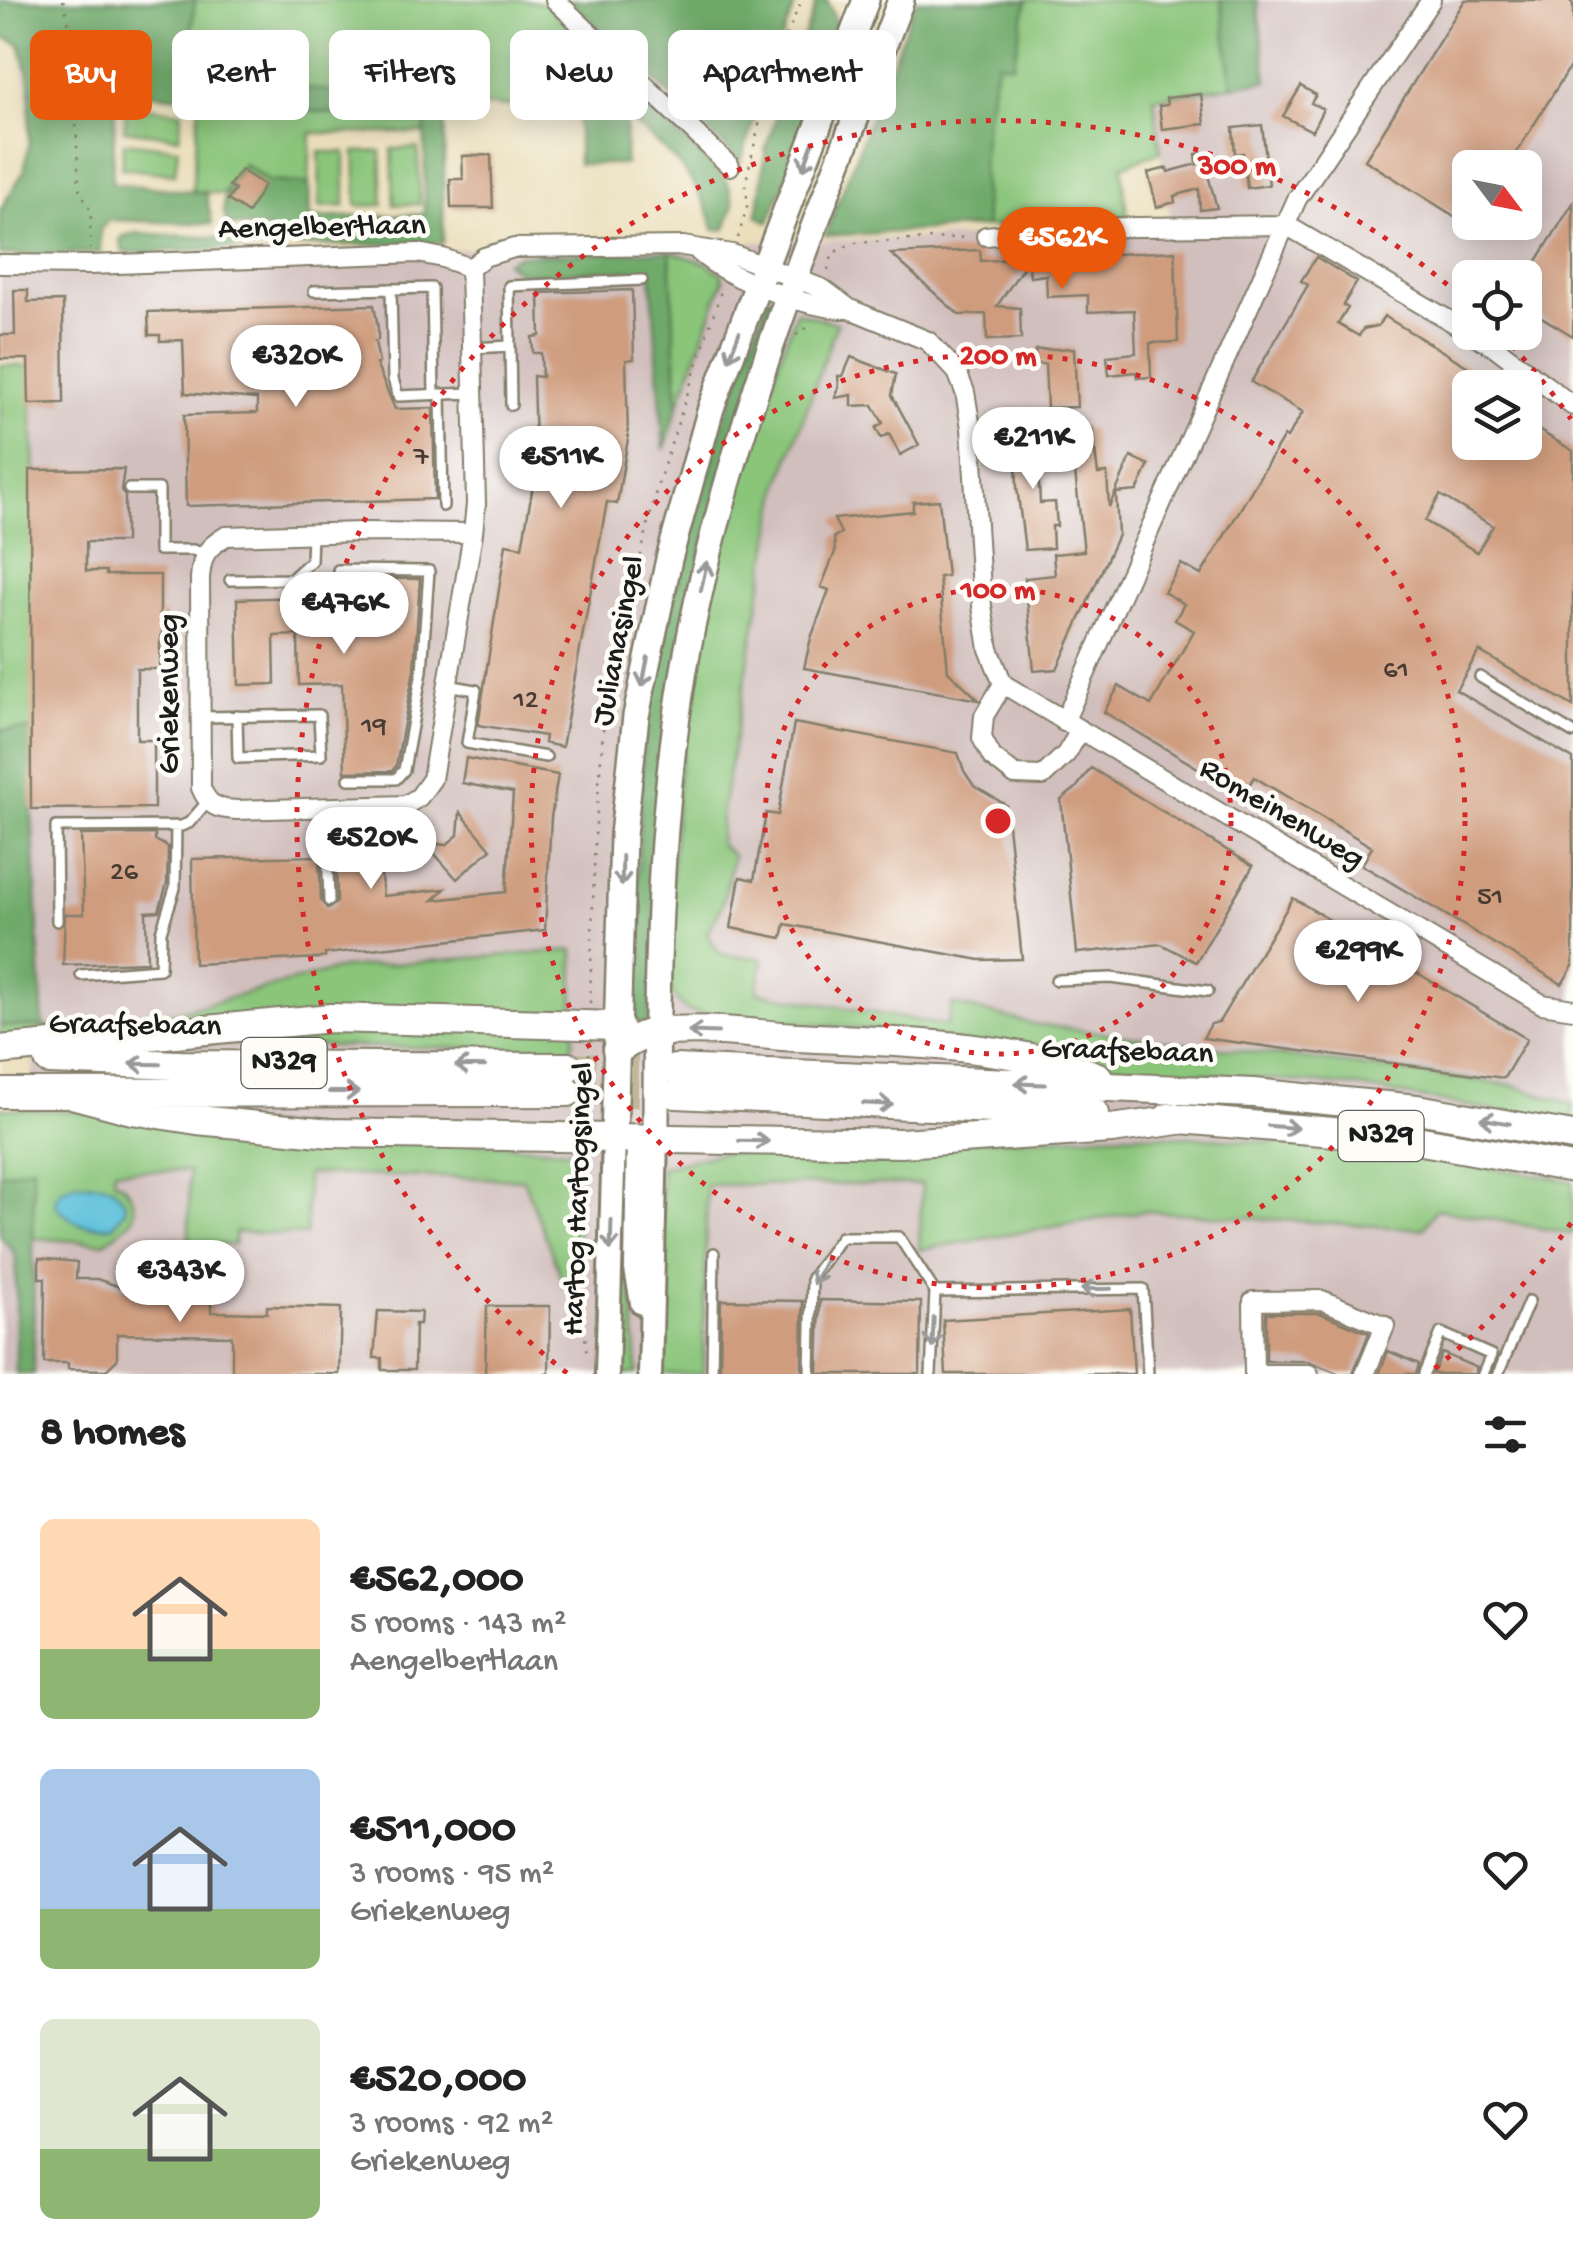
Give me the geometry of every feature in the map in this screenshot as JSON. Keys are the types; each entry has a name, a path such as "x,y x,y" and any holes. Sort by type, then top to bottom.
{"main road":[{"name":"Julianasingel","path":"636,1138 605,1058 636,716 688,486 711,408 866,0"},
{"name":"Julianasingel","path":"605,1058 666,816 684,671 728,480 792,287 902,0"},
{"name":"N329","path":"0,1050 331,1018 605,1058 696,1030 905,1043 1002,1054 1075,1068 1128,1088"},
{"name":"Graafsebaan","path":"0,1058 180,1065 605,1058"},
{"name":"Graafsebaan","path":"0,1093 72,1094 605,1058"},
{"name":"Hartog Hartogsingel","path":"605,1058 636,1138"},
{"name":"Graafsebaan","path":"1573,1136 1416,1108 1254,1094 1128,1088 676,1082 1405,1138 1573,1168"},
{"name":"N329","path":"72,1094 132,1110 197,1120 331,1133 901,1143 1111,1129 1186,1119"}],"street":[{"path":"555,0 730,166"},
{"path":"1004,684 984,716 982,738 992,757 1015,776 1043,776 1066,754 1072,727 1298,199 1431,0"},
{"path":"986,236 1068,228 1286,226 1494,347 1573,406"},
{"path":"470,268 484,257 514,248 670,244 697,250 727,271 763,276 792,287 815,307 850,309 928,341 957,372 965,392 989,649 1004,684 1072,727"},
{"name":"Aengelbertlaan","path":"0,264 418,254 470,268"},
{"name":"Griekenweg","path":"204,554 200,578 200,717 201,788 207,802 220,809 326,808 406,806 418,797 432,779 476,504 470,268"},
{"path":"204,554 208,546 226,536 473,534"},
{"name":"Romeinenweg","path":"1072,727 1542,1004 1573,1009"},
{"name":"Hartog Hartogsingel","path":"636,1138 650,1374"},
{"name":"Hartog Hartogsingel","path":"608,1374 636,1138"},
{"path":"1308,1374 1254,1374 1253,1301 1322,1300 1385,1326 1365,1374"}],"lane":[{"path":"512,405 509,286 642,280"},
{"path":"314,291 432,288 443,506"},
{"path":"390,289 393,378 398,396 472,393"},
{"path":"470,348 510,346"},
{"path":"129,488 159,489 159,550 193,550 204,554"},
{"path":"230,580 291,580 311,561 312,534"},
{"path":"338,570 430,571 422,671 404,770 396,779 349,779"},
{"path":"422,671 476,690 467,744 546,758"},
{"path":"1480,678 1573,733"},
{"path":"200,717 237,716 319,715 322,755 238,758 237,716"},
{"path":"56,922 56,827 176,826 189,823 207,802"},
{"path":"326,808 329,901"},
{"path":"81,975 160,970 161,932 175,888 176,826"},
{"path":"1056,980 1111,978 1208,990"},
{"path":"810,1374 812,1278 841,1236 899,1237 935,1292 932,1374"},
{"path":"712,1374 714,1253"},
{"path":"935,1292 1143,1289 1148,1374"},
{"path":"1498,1374 1529,1301"},
{"path":"1424,1374 1441,1333 1491,1354 1483,1374"}],"path":[{"path":"64,0 72,37 79,188 91,211 90,264"},
{"path":"744,221 748,204 745,186 764,102 781,47 802,0"},
{"path":"833,253 852,242 986,236"},
{"name":"Hartog Hartogsingel","path":"587,1356 580,1282 585,1137 605,1058"}],"shaded area":[{"path":"1257,0 1573,0 1573,1374 0,1374 0,1170 34,1174 26,352 0,354 0,260 1172,232 1154,98 1267,81"}],"green space":[{"path":"0,0 195,0 192,30 172,30 172,96 152,94 152,30 30,30 30,83 20,44 0,36"},
{"path":"195,0 518,0 545,3 572,30 510,30 510,106 490,106 490,30 329,30 329,91 309,89 309,30 191,30"},
{"path":"569,0 797,0 785,30 668,30 668,93 648,74 648,30 601,30"},
{"path":"817,0 827,0 839,30 807,30"},
{"path":"916,0 1027,0 1013,64 998,62 988,106 983,144 986,227 825,236 870,120 896,120 896,52"},
{"path":"1027,0 1221,0 1232,86 1154,98 1161,152 1122,166 1127,216 986,227 981,144 998,61 1013,63"},
{"path":"1221,0 1257,0 1267,81 1232,86"},
{"path":"30,83 30,120 115,120 112,183 206,193 212,224 109,220 100,230 100,253 0,255 0,210 24,171 29,144"},
{"path":"309,89 329,91 329,113 309,111"},
{"path":"648,105 728,183 734,204 726,229 714,230 691,180 629,120 648,120"},
{"path":"152,108 172,111 172,120 181,120 179,137 124,130 125,120 152,120"},
{"path":"309,111 329,113 329,120 393,120 425,125 425,133 311,133 309,184 267,181 244,165 223,194 192,191 198,120 309,120"},
{"path":"393,120 445,120 443,243 296,246 266,229 228,225 224,200 244,164 268,181 309,184 310,218 424,214 425,126"},
{"path":"578,120 626,120 625,164 578,164"},
{"path":"696,120 754,120 741,162"},
{"path":"775,120 809,120 769,222 757,216 766,147"},
{"path":"124,142 178,148 175,174 121,168"},
{"path":"418,148 420,204 394,205 392,149"},
{"path":"381,151 383,205 357,206 355,152"},
{"path":"319,152 345,152 345,206 320,207"},
{"path":"136,233 255,240 268,247 123,253 120,240"},
{"path":"670,251 706,263 722,274 723,281 678,407"},
{"path":"670,251 678,407 664,450 651,273 647,270 520,274 506,262 520,255"},
{"path":"768,297 780,301 701,552 648,1027 631,1020 644,718 689,535"},
{"path":"796,312 837,323 780,484 721,816 720,844 733,856 723,903 707,933 719,953 763,959 757,992 947,1026 952,1004 1034,1024 1511,1085 1573,1104 1573,1124 1358,1087 1111,1065 892,1032 691,1012 683,1008 670,991 670,898 679,772 713,573 761,411"},
{"path":"0,365 29,366 35,472 33,730 0,730"},
{"path":"0,730 33,730 32,813 43,1027 0,1026"},
{"path":"574,950 573,1044 569,1050 219,1044 0,1047 0,1026 94,1028 177,1012 342,968"},
{"path":"0,1108 142,1115 579,1151 577,1277 565,1287 523,1179 307,1174 306,1235 235,1232 234,1245 189,1243 189,1171 115,1170 114,1180 129,1192 134,1203 133,1215 121,1230 104,1243 31,1238 33,1167 0,1174"},
{"path":"1124,1134 1350,1150 1573,1181 1573,1234 1436,1209 1423,1229 1144,1211 919,1250 922,1184 707,1185 703,1374 659,1374 661,1167 720,1153"},
{"path":"629,1142 627,1193 637,1374 618,1374 623,1220 620,1143"},
{"path":"33,1166 34,1374 16,1374 16,1260 0,1236 0,1174"}],"water":[{"path":"75,1184 104,1184 115,1189 125,1203 125,1210 113,1226 80,1224 55,1204 61,1191"}],"building":[{"path":"1465,0 1567,0 1573,4 1573,62 1518,150 1452,150 1452,215 1365,160"},
{"path":"1301,86 1316,95 1311,103 1323,109 1312,131 1283,116"},
{"path":"1201,94 1205,124 1162,129 1159,106 1167,105 1166,98"},
{"path":"1262,125 1269,185 1247,188 1243,153 1235,154 1233,128"},
{"path":"1202,153 1217,208 1200,210 1199,189 1174,196 1175,202 1157,207 1148,173 1197,164 1196,154"},
{"path":"491,155 493,208 451,208 450,179 463,179 462,156"},
{"path":"241,170 264,185 248,213 228,200 235,190 229,186"},
{"path":"1573,203 1573,336 1542,317 1542,260 1537,260"},
{"path":"980,250 981,261 1175,251 1178,342 1150,343 1151,377 1137,378 1136,372 1109,375 1107,356 1136,353 1134,310 1088,312 1088,295 1047,297 1046,275 1030,277 1028,260 997,306 1020,308 1021,339 987,340 986,314 959,315 891,254"},
{"path":"1316,257 1357,282 1343,305 1348,308 1338,324 1359,336 1363,329 1378,326 1384,316 1473,370 1452,370 1452,460 1542,460 1542,432 1573,451 1573,706 1479,651 1456,690 1573,759 1573,966 1562,984 1362,865 1372,847 1254,777 1243,795 1104,712 1119,686 1151,705 1194,631 1175,620 1184,604 1164,592 1181,564 1201,575 1284,436 1287,438 1303,412 1251,382 1308,285 1301,281","holes":["1440,495 1493,526 1477,552 1425,521"]},
{"path":"14,290 28,290 28,302 63,301 64,403 29,404 28,359 0,359 0,335 15,335"},
{"path":"632,290 634,359 626,360 628,439 617,504 607,502 562,747 544,743 545,736 478,725 506,544 522,547 540,446 535,447 533,376 542,377 541,353 533,353 532,337 540,336 539,293"},
{"path":"374,305 378,328 376,364 395,409 433,408 435,499 186,506 184,415 257,413 257,399 185,393 183,340 160,341 160,335 149,335 148,312"},
{"path":"1074,348 1077,407 1047,408 1045,364 1036,364 1035,350"},
{"path":"851,357 896,374 892,395 919,445 900,455 889,434 881,438 876,428 883,423 873,405 852,406 852,395 835,398 838,376 843,376"},
{"path":"1092,428 1098,474 1107,473 1109,507 1131,457 1149,465 1137,491 1116,493 1118,535 1057,669 1034,671 1025,578 1055,575 1053,554 1084,551 1074,464 1080,463 1076,430"},
{"path":"1042,429 1045,467 1038,467 1040,503 1055,502 1057,526 1052,526 1053,548 1025,550 1015,431"},
{"path":"124,469 121,490 125,496 125,542 86,542 86,571 160,575 160,615 166,613 160,669 137,669 137,740 154,740 154,808 31,809 30,470"},
{"path":"939,500 947,576 939,577 948,671 979,700 804,668 829,590 821,587 835,552 834,537 841,533 834,519 913,511 913,502"},
{"path":"343,578 420,579 414,670 392,771 345,772 342,684 299,685 298,635 274,636 275,684 239,685 237,599 305,597 305,588 317,587 344,606"},
{"path":"794,723 958,753 974,786 1006,805 1022,959 980,960 785,924 782,938 731,928 740,877 754,880 766,813 778,815"},
{"path":"466,758 558,775 551,817 545,930 325,954 320,958 194,964 192,859 319,856 321,901 328,909 337,902 336,856 340,856 340,848 378,844 383,896 445,889 433,900 506,892 513,793 462,783"},
{"path":"1091,768 1253,866 1196,962 1161,944 1077,953 1061,800"},
{"path":"460,812 491,849 457,879 425,843 446,845 458,835"},
{"path":"155,834 155,840 168,847 167,883 159,911 146,912 147,962 63,965 65,914 84,914 81,835"},
{"path":"1293,898 1527,1039 1504,1078 1203,1038 1211,1024 1219,1022"},
{"path":"39,1258 77,1262 76,1279 97,1279 123,1288 188,1289 200,1284 200,1290 211,1290 211,1312 267,1313 267,1306 341,1308 339,1374 232,1374 232,1336 117,1334 117,1360 106,1370 68,1369 68,1363 44,1363 45,1278 39,1278"},
{"path":"721,1300 803,1301 802,1374 720,1374"},
{"path":"820,1300 921,1302 920,1374 818,1374"},
{"path":"487,1306 550,1306 549,1374 485,1374"},
{"path":"1130,1309 1134,1374 946,1374 943,1320"},
{"path":"378,1311 421,1312 420,1324 415,1324 414,1370 382,1370 382,1358 374,1358"},
{"path":"1266,1313 1320,1313 1369,1333 1353,1374 1340,1374 1308,1361 1266,1361"},
{"path":"1388,1351 1419,1364 1416,1374 1379,1374"},
{"path":"1442,1353 1477,1368 1475,1374 1433,1374"}],"tunnel":[{"path":"568,1067 675,1069"},
{"path":"568,1092 676,1094"}]}
